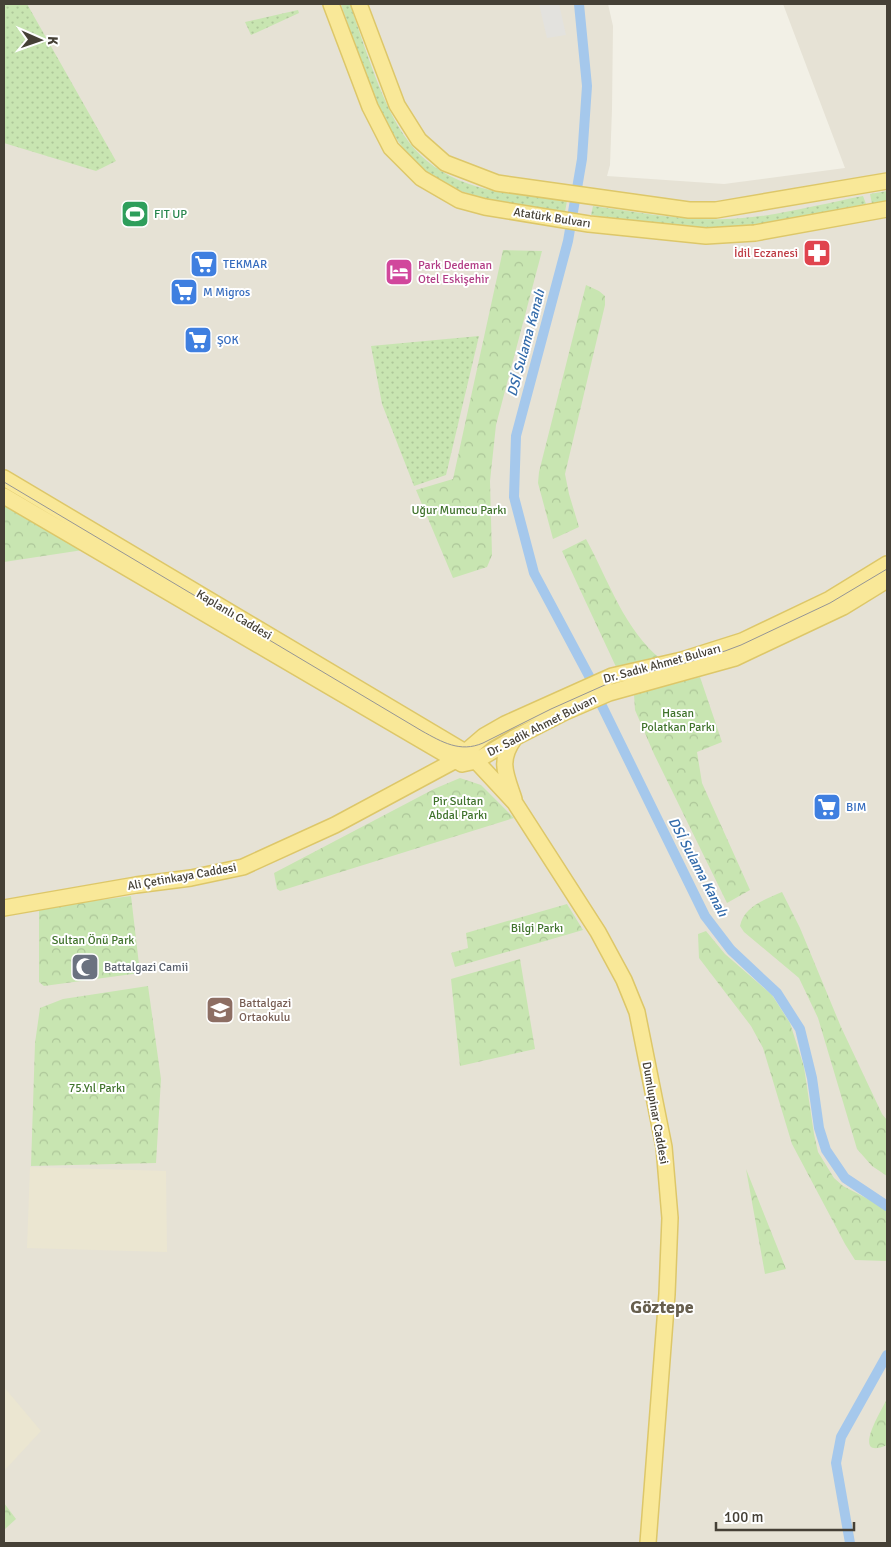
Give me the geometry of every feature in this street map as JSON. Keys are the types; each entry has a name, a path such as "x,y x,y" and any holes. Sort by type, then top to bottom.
{"main road":[{"name":"Atatürk Bulvarı","path":"331,4 370,107 391,148 421,178 459,200 485,207 589,224 706,236 755,233 887,209"},
{"name":"Atatürk Bulvarı","path":"359,4 397,105 419,140 445,164 497,183 593,198 690,210 716,210 887,182"},
{"name":"Kaplanlı Caddesi","path":"4,478 466,758"},
{"name":"Kaplanlı Caddesi","path":"4,496 466,758"},
{"name":"Dr. Sadık Ahmet Bulvarı","path":"466,758 484,736 505,724 612,676 682,660 742,641 830,599 887,564"},
{"name":"Dr. Sadık Ahmet Bulvarı","path":"609,692 735,658 843,607 887,580"},
{"name":"Dr. Sadik Ahmet Bulvarı","path":"466,758 514,738 609,692"},
{"path":"514,738 506,750 505,770 515,803"},
{"name":"Dumlupinar Caddesi","path":"466,758 515,803 598,932 624,980 636,1012 664,1147 670,1218 648,1543"},
{"name":"Ali Çetinkaya Caddesi","path":"4,908 136,885 191,878 243,867 334,825 466,758"}],"shaded area":[{"path":"4,4 608,4 613,26 610,165 607,176 724,184 845,168 783,4 887,4 887,1543 4,1543"},
{"path":"539,4 559,4 566,35 547,38"},
{"path":"30,1167 166,1171 167,1252 27,1248"},
{"path":"4,1387 41,1431 4,1471"}],"green space":[{"path":"4,4 27,4 116,161 96,171 4,143"},
{"path":"341,4 350,4 375,76 390,112 399,128 420,155 450,176 481,188 567,201 565,212 503,202 467,193 439,180 416,162 398,140 370,88"},
{"path":"298,10 299,13 251,35 245,22"},
{"path":"887,191 887,201 872,204 870,194"},
{"path":"863,196 866,204 748,226 679,227 591,215 593,206 676,217 743,218"},
{"name":"Uğur Mumcu Parkı","path":"503,250 542,251 496,425 490,481 492,555 487,567 453,578 416,490 453,479"},
{"path":"586,285 605,296 605,305 565,474 579,527 553,539 538,483 539,472"},
{"path":"479,336 446,475 414,486 382,404 371,346"},
{"path":"4,503 83,550 4,562"},
{"path":"586,539 627,620 649,648 662,660 617,669 562,551"},
{"name":"Hasan Polatkan Parkı","path":"700,677 722,742 697,752 702,783 750,890 727,903 654,754 635,710 634,694"},
{"name":"Pir Sultan Abdal Parkı","path":"460,778 481,785 514,818 280,891 277,889 274,873 434,789"},
{"path":"782,892 800,928 841,1027 882,1114 887,1120 887,1176 872,1166 857,1149 818,1018 799,978 744,932 740,926 742,919 751,908"},
{"name":"Sultan Önü Park","path":"131,896 140,973 44,986 39,982 39,908"},
{"name":"Bilgi Parkı","path":"567,904 583,930 455,967 451,953 468,948 466,933"},
{"path":"706,931 725,954 772,995 790,1023 804,1067 818,1152 834,1178 843,1186 887,1209 887,1261 855,1260 845,1244 792,1144 763,1048 751,1026 699,958 698,934"},
{"path":"520,959 535,1049 460,1066 451,979"},
{"name":"75.Yıl Parkı","path":"148,986 161,1079 156,1163 31,1166 35,1043 40,1008 63,999"},
{"path":"746,1169 786,1269 765,1274"},
{"path":"887,1399 887,1445 876,1448 871,1446 869,1441 871,1432"},
{"path":"4,1503 16,1519 4,1530"}],"waterway":[{"name":"DSİ Sulama Kanalı","path":"579,4 587,86 582,159 568,241 516,436 514,497 534,573 589,676"},
{"name":"DSİ Sulama Kanalı","path":"600,702 705,916 731,950 777,993 800,1029 812,1078 819,1128 826,1150 845,1178 887,1206"},
{"name":"DSİ Sulama Kanalı","path":"850,1543 836,1463 841,1437 887,1355"}],"tram line":[{"path":"4,482 422,731 451,745 467,747 483,743 551,709 616,680 685,663 741,645 830,603 887,569"}],"place":[{"name":"FIT UP","path":"135,214"},
{"name":"İdil Eczanesi","path":"817,253"},
{"name":"TEKMAR","path":"204,264"},
{"name":"Park Dedeman Otel Eskişehir","path":"399,272"},
{"name":"M Migros","path":"184,292"},
{"name":"ŞOK","path":"198,340"},
{"name":"BIM","path":"827,807"},
{"name":"Battalgazi Camii","path":"85,967"},
{"name":"Battalgazi Ortaokulu","path":"220,1010"}],"district":[{"name":"Göztepe","path":"662,1307"}]}
